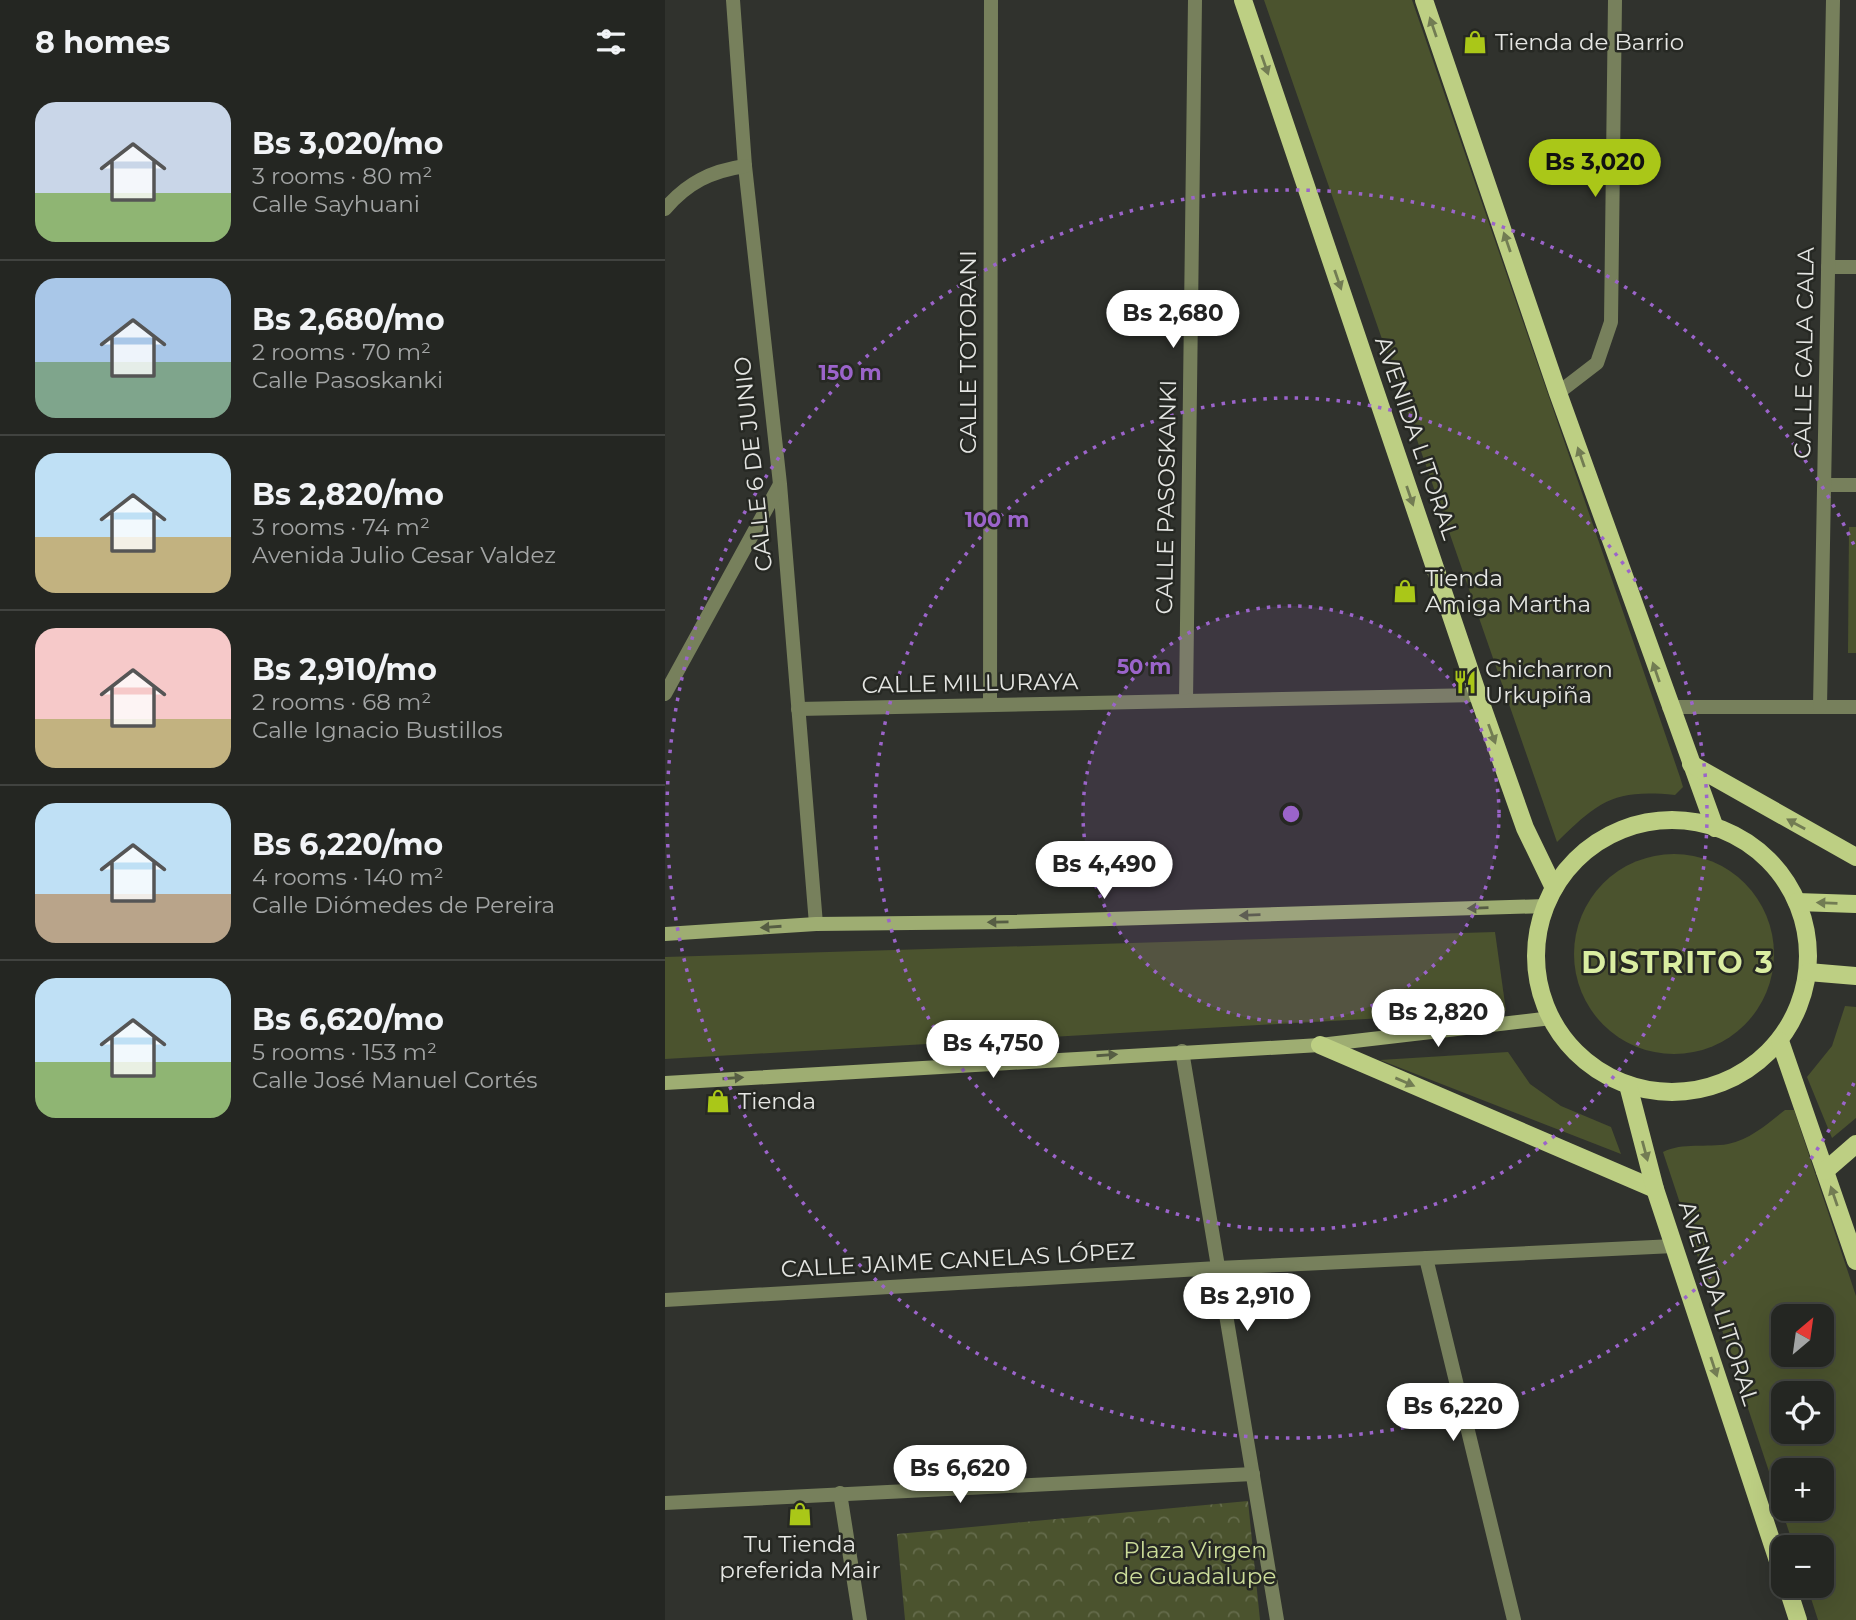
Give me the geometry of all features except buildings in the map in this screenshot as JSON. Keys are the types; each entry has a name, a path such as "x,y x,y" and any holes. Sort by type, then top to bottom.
{"main road":[{"name":"AVENIDA LITORAL","path":"1243,0 1478,695 1525,828 1554,888"},
{"path":"1424,0 1558,393 1669,707 1715,828"},
{"path":"1691,764 1856,857"},
{"path":"1685,821 1715,828 1741,839 1764,856 1783,877 1797,902 1807,937 1808,972 1801,1001 1780,1041 1763,1059 1720,1084 1670,1092 1627,1084 1604,1074 1583,1058 1565,1040 1552,1018 1541,991 1536,963 1538,934 1546,906 1554,888 1573,862 1597,843 1625,829 1654,822 1685,821"},
{"path":"1797,902 1856,904"},
{"path":"665,934 816,924 1008,922 1546,906"},
{"path":"1808,972 1856,976"},
{"path":"665,1083 1320,1045 1552,1018"},
{"path":"1780,1041 1856,1261"},
{"path":"1320,1045 1655,1189"},
{"name":"AVENIDA LITORAL","path":"1627,1084 1655,1189 1771,1540"},
{"path":"1825,1171 1856,1144"},
{"path":"1791,1598 1798,1620"}],"street":[{"name":"CALLE 6 DE JUNIO","path":"733,0 745,166 780,484 816,924"},
{"name":"CALLE TOTORANI","path":"990,705 991,0"},
{"name":"CALLE PASOSKANKI","path":"1186,701 1195,0"},
{"path":"1558,393 1597,363 1611,323 1615,0"},
{"name":"CALLE CALA CALA","path":"1820,707 1833,0"},
{"path":"665,209 696,180 721,170 745,166"},
{"path":"1828,267 1856,267"},
{"path":"665,695 780,484"},
{"path":"1825,485 1856,485"},
{"name":"CALLE MILLURAYA","path":"798,709 1478,695"},
{"path":"1669,707 1856,707"},
{"path":"1182,1051 1277,1620"},
{"name":"CALLE JAIME CANELAS LÓPEZ","path":"665,1300 1218,1268 1674,1246"},
{"path":"1426,1258 1514,1620"},
{"path":"665,1503 1253,1474"},
{"path":"840,1493 860,1620"}],"green space":[{"path":"1264,0 1412,0 1680,777 1683,787 1675,795 1637,794 1609,801 1585,817 1557,842"},
{"path":"1849,527 1856,527 1856,653 1848,653"},
{"path":"1674,854 1712,862 1729,871 1744,884 1757,899 1766,916 1774,954 1766,992 1757,1009 1744,1024 1729,1037 1712,1046 1674,1054 1636,1046 1619,1037 1604,1024 1591,1009 1582,992 1574,954 1582,916 1591,899 1604,884 1619,871 1636,862"},
{"path":"1495,932 1506,1011 665,1059 665,957"},
{"path":"1845,1006 1856,1007 1856,1118 1832,1138 1807,1077 1832,1046"},
{"path":"1508,1052 1530,1084 1561,1106 1611,1127 1621,1154 1380,1060"},
{"path":"1785,1110 1794,1110 1856,1296 1856,1620 1818,1620 1811,1598 1834,1598 1834,1535 1790,1535 1785,1521 1834,1521 1834,1458 1771,1458 1771,1478 1663,1152 1687,1146 1728,1144 1744,1139"},
{"name":"Plaza Virgen de Guadalupe","path":"1248,1501 1260,1620 905,1620 897,1534"}],"place":[{"name":"Tienda de Barrio","path":"1475,42"},
{"name":"Tienda Amiga Martha","path":"1405,591"},
{"name":"Chicharron Urkupiña","path":"1465,682"},
{"name":"Tienda","path":"718,1101"},
{"name":"Tu Tienda preferida Mair","path":"800,1514"}],"district":[{"name":"DISTRITO 3","path":"1678,963"}]}
